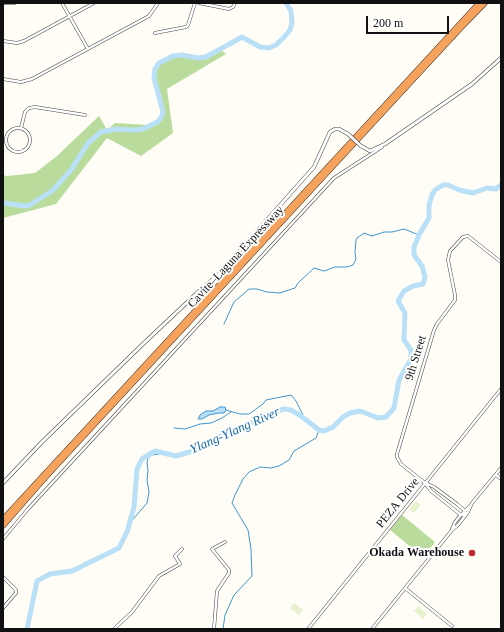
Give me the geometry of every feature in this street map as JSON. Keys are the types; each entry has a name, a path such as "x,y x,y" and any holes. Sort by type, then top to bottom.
{"highway":[{"name":"Cavite–Laguna Expressway","path":"3,519 479,3"},
{"name":"Cavite–Laguna Expressway","path":"3,526 45,478 454,35 486,3"}],"street":[{"path":"3,3 16,3"},
{"path":"62,3 88,49"},
{"path":"3,41 18,44 94,3"},
{"path":"3,79 21,82 28,81 149,16 158,3"},
{"path":"155,33 186,27 195,3"},
{"path":"199,3 230,9 235,3"},
{"path":"3,539 28,509 334,178 472,84 501,58"},
{"path":"21,128 25,112 29,108 35,107 85,115"},
{"path":"18,127 21,128 28,133 30,141 29,145 23,151 15,152 11,150 4,139 10,130 18,127"},
{"path":"3,483 42,442 196,294 218,275 314,167 330,132 335,129 339,129 348,134 360,146 370,151 385,144"},
{"name":"9th Street","path":"466,514 464,510 401,464 397,454 398,445 434,330 455,300 449,255 450,251 465,236 468,236 501,262"},
{"name":"PEZA Drive","path":"308,629 501,389"},
{"path":"452,530 460,515 501,468"},
{"path":"496,474 501,479"},
{"name":"9th Street","path":"425,483 431,491 460,515"},
{"path":"372,629 452,530 458,525 472,503"},
{"path":"460,515 466,514"},
{"path":"214,629 217,591 229,573 229,570 212,549 225,542"},
{"path":"114,629 132,612 159,576 180,564 175,556 182,549"},
{"path":"3,577 16,590 3,608"},
{"path":"405,588 452,626"}],"green space":[{"path":"221,50 226,54 167,89 173,133 141,156 107,138 56,204 3,218 3,175 7,176 35,173 57,156 99,116 107,130 115,123 147,125 157,122 161,118 163,112 154,86 155,69 159,63 173,56 182,55 198,58 206,57"},
{"path":"416,501 421,505 414,513 409,509"},
{"path":"402,515 435,542 423,557 390,530"},
{"path":"294,603 303,610 299,615 290,608"},
{"path":"418,606 427,614 423,619 414,611"}],"water":[{"path":"220,407 225,407 226,410 224,413 209,415 202,419 198,419 200,415 206,411 213,411"}],"waterway":[{"path":"3,203 25,206 30,205 52,191 71,170 88,143 101,132 116,129 143,129 157,122 161,118 163,112 154,78 155,69 159,63 173,56 182,55 198,58 206,57 242,37 260,47 269,48 276,45 290,30 292,23 291,11 286,3"},
{"name":"Ylang-Ylang River","path":"27,629 37,581 50,574 72,571 119,548 127,532 134,507 137,469 142,459 155,451 176,456 196,450 222,435 251,423 265,415 284,409 291,410 319,430 324,431 333,427 343,417 350,413 360,411 378,418 386,417 394,408 399,380 411,359 411,350 404,340 405,313 398,301 404,291 413,286 423,284 425,277 422,266 414,255 414,247 429,218 429,205 432,195 435,190 443,185 448,185 459,190 473,193 487,188 496,189 501,185"},
{"path":"224,324 234,302 249,289 280,293 295,288 298,283 314,268 324,271 335,267 347,267 353,265 356,259 356,240 364,233 372,236 384,232 404,229 419,235"},
{"path":"226,410 240,414 249,414 266,400 291,395 310,424"},
{"path":"174,428 185,429 200,424 211,423 231,412"},
{"path":"223,629 225,615 234,595 252,576 251,549 248,530 232,503 235,495 243,479 249,472 260,467 271,468 279,466 289,460 294,451 316,438 319,430"},
{"path":"129,524 147,503 149,492 147,480 148,458 152,455 167,453"}],"place":[{"name":"Okada Warehouse","path":"472,553"}]}
